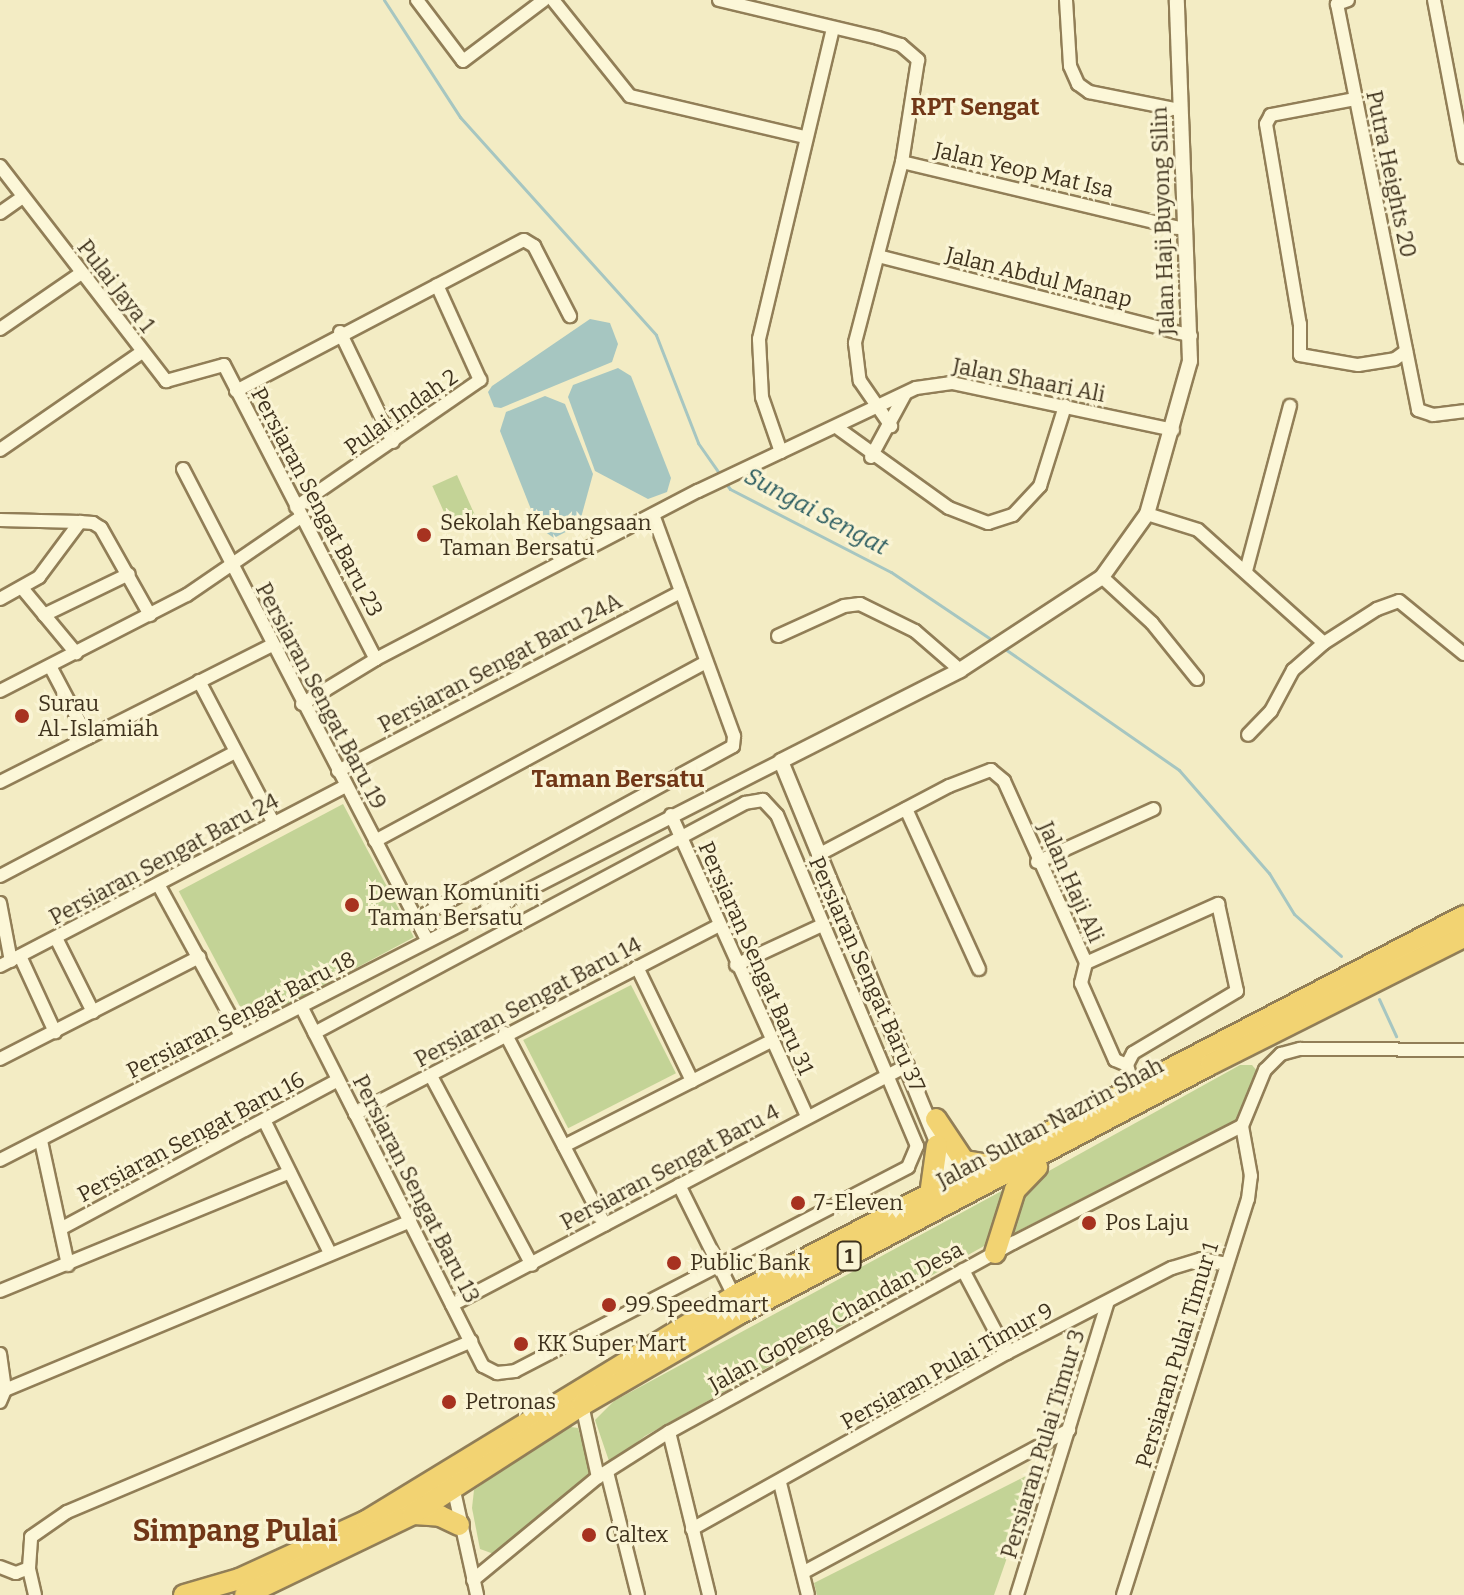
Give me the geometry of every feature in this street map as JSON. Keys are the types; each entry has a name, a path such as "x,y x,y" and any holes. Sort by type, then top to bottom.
{"highway":[{"name":"Jalan Sultan Nazrin Shah","path":"460,1464 734,1296 959,1183 1196,1052 1464,916"},
{"name":"Jalan Sultan Nazrin Shah","path":"245,1595 454,1491 582,1405 837,1262 1255,1041 1464,937"},
{"path":"1196,1052 1239,1036 1255,1041 1300,1001"},
{"path":"931,1112 964,1161 988,1165"},
{"path":"837,1262 959,1183 1064,1143"},
{"path":"995,1253 1019,1183 1064,1143"},
{"path":"930,1195 937,1145"},
{"path":"429,1483 454,1491 460,1464"},
{"name":"1","path":"184,1595 239,1579 313,1547 460,1464"},
{"path":"413,1514 440,1516 459,1525"}],"street":[{"path":"417,0 463,61 544,0"},
{"path":"553,0 630,96 805,137"},
{"path":"719,0 901,45 920,67 902,162 854,353 860,381 891,426"},
{"path":"1066,0 1070,66 1078,84 1089,92 1180,110"},
{"name":"Jalan Haji Buyong Silin","path":"781,761 960,670 1007,636 1102,577 1147,514 1185,388 1191,336 1184,229 1177,0"},
{"path":"1434,0 1464,157"},
{"name":"Putra Heights 20","path":"1342,2 1355,99 1418,410 1433,415 1464,411"},
{"path":"781,452 757,363 805,137 833,29"},
{"path":"1355,99 1271,115 1266,124 1300,324 1300,355 1358,365 1395,359 1406,351"},
{"name":"Jalan Yeop Mat Isa","path":"902,162 1184,229"},
{"name":"Pulai Jaya 1","path":"0,166 80,274 168,382 223,363"},
{"path":"0,213 23,197"},
{"path":"236,391 340,332 524,240 534,246 570,316"},
{"name":"Jalan Abdul Manap","path":"878,256 1191,336"},
{"path":"0,329 80,274"},
{"name":"Pulai Indah 2","path":"0,691 150,615 232,567 299,512 480,380 437,285"},
{"path":"340,332 393,442"},
{"path":"0,450 142,352"},
{"name":"Persiaran Sengat Baru 23","path":"223,363 376,659"},
{"name":"Jalan Shaari Ali","path":"302,704 376,659 653,515 781,452 839,429 905,394 952,383 1173,430"},
{"path":"871,457 891,426 905,394"},
{"path":"839,429 871,457 962,516 1001,521 1030,502 1040,486 1065,406"},
{"path":"1246,571 1290,406"},
{"name":"Persiaran Sengat Baru 19","path":"183,469 302,704 427,940"},
{"path":"1147,514 1198,530 1324,643"},
{"path":"416,919 733,746 734,736 653,515"},
{"path":"0,520 80,522 101,528 150,615"},
{"path":"0,599 39,577 80,522"},
{"path":"44,615 129,574"},
{"path":"1102,577 1152,623 1197,679"},
{"path":"22,588 76,653"},
{"name":"Persiaran Sengat Baru 24A","path":"338,771 681,592"},
{"path":"1248,735 1271,711 1293,670 1324,643 1377,609 1399,601 1464,654"},
{"path":"778,636 844,606 860,604 915,631 960,670"},
{"path":"0,782 272,645"},
{"path":"375,841 706,662"},
{"path":"50,666 88,738"},
{"path":"199,681 274,824"},
{"path":"0,876 235,752"},
{"path":"781,761 818,855 959,1183"},
{"name":"Persiaran Sengat Baru 18","path":"0,1160 781,761"},
{"name":"Jalan Haji Ali","path":"818,855 985,770 998,773 1086,963 1213,902 1223,908 1237,991 1133,1053 1127,1065"},
{"name":"Persiaran Sengat Baru 24","path":"10,961 346,786"},
{"name":"Persiaran Sengat Baru 37","path":"681,839 745,803 763,800 777,815 820,926 915,1135 908,1167 720,1268"},
{"path":"906,809 979,969"},
{"path":"1037,862 1154,809"},
{"name":"Persiaran Sengat Baru 31","path":"671,815 718,926 807,1116"},
{"path":"315,1033 681,839"},
{"path":"159,886 241,1036"},
{"path":"0,903 10,961 55,1032"},
{"name":"Persiaran Sengat Baru 14","path":"355,1114 431,1076 505,1033 718,926"},
{"path":"736,965 820,926"},
{"path":"56,938 93,1012"},
{"path":"0,1059 199,957"},
{"path":"1086,963 1081,983 1115,1060 1127,1065 1133,1086"},
{"path":"637,967 692,1081"},
{"name":"Persiaran Sengat Baru 13","path":"302,1008 483,1366 507,1374 720,1268"},
{"path":"505,1033 605,1225"},
{"path":"564,1146 771,1041"},
{"path":"1255,1041 1265,1070"},
{"path":"1242,1126 1265,1070 1281,1054 1300,1049 1464,1050"},
{"name":"Persiaran Sengat Baru 4","path":"452,1305 908,1065"},
{"path":"431,1076 532,1265"},
{"name":"Persiaran Sengat Baru 16","path":"62,1228 338,1080"},
{"path":"931,1112 937,1145 959,1183"},
{"path":"264,1120 330,1253"},
{"name":"Jalan Gopeng Chandan Desa","path":"473,1580 603,1474 669,1432 963,1270 1242,1126"},
{"name":"Persiaran Pulai Timur 1","path":"1123,1595 1227,1264 1251,1176 1242,1126"},
{"path":"41,1141 68,1265"},
{"path":"0,1291 290,1172"},
{"path":"679,1185 734,1296"},
{"path":"0,1354 2,1396 410,1221"},
{"name":"Persiaran Pulai Timur 9","path":"692,1529 780,1483 1007,1353 1189,1261 1227,1264"},
{"path":"963,1270 1007,1353"},
{"name":"Persiaran Pulai Timur 3","path":"1017,1595 1107,1304"},
{"path":"35,1595 29,1568 31,1537 67,1512 471,1341"},
{"path":"582,1405 638,1595"},
{"path":"804,1572 1069,1430"},
{"path":"669,1432 709,1595"},
{"path":"780,1483 808,1595"},
{"path":"454,1491 459,1525 477,1595"},
{"path":"0,1567 16,1573 29,1568"}],"green space":[{"path":"457,475 477,519 452,530 432,486"},
{"path":"343,804 414,937 250,1025 179,891"},
{"path":"631,985 676,1073 568,1128 523,1040"},
{"path":"1240,1065 1252,1065 1258,1072 1236,1120 1006,1237 1029,1182"},
{"path":"1009,1187 993,1241 645,1436 610,1464 595,1420 614,1401"},
{"path":"564,1426 578,1428 592,1476 494,1554 480,1549 472,1508 474,1490"},
{"path":"1028,1475 1019,1523 994,1595 817,1595 814,1583"}],"water":[{"path":"590,319 610,323 618,344 612,362 501,408 494,407 488,392 492,386"},
{"path":"618,368 631,376 671,478 667,492 648,499 595,471 568,397 573,385"},
{"path":"545,396 565,404 593,474 579,525 554,538 538,527 500,431 506,412"}],"waterway":[{"name":"Sungai Sengat","path":"384,0 460,117 656,335 698,443 720,475"},
{"name":"Sungai Sengat","path":"724,481 730,489 891,572 995,642"},
{"name":"Sungai Sengat","path":"1005,649 1179,770 1269,873 1294,914 1341,956"},
{"name":"Sungai Sengat","path":"1379,999 1396,1036"}],"place":[{"name":"Sekolah Kebangsaan Taman Bersatu","path":"424,535"},
{"name":"Surau Al-Islamiah","path":"22,716"},
{"name":"Dewan Komuniti Taman Bersatu","path":"352,905"},
{"name":"7-Eleven","path":"798,1203"},
{"name":"Pos Laju","path":"1089,1223"},
{"name":"Public Bank","path":"674,1263"},
{"name":"99 Speedmart","path":"609,1305"},
{"name":"KK Super Mart","path":"521,1344"},
{"name":"Petronas","path":"449,1402"},
{"name":"Caltex","path":"589,1535"}],"district":[{"name":"RPT Sengat","path":"975,108"},
{"name":"Taman Bersatu","path":"618,780"},
{"name":"Simpang Pulai","path":"235,1531"}]}
